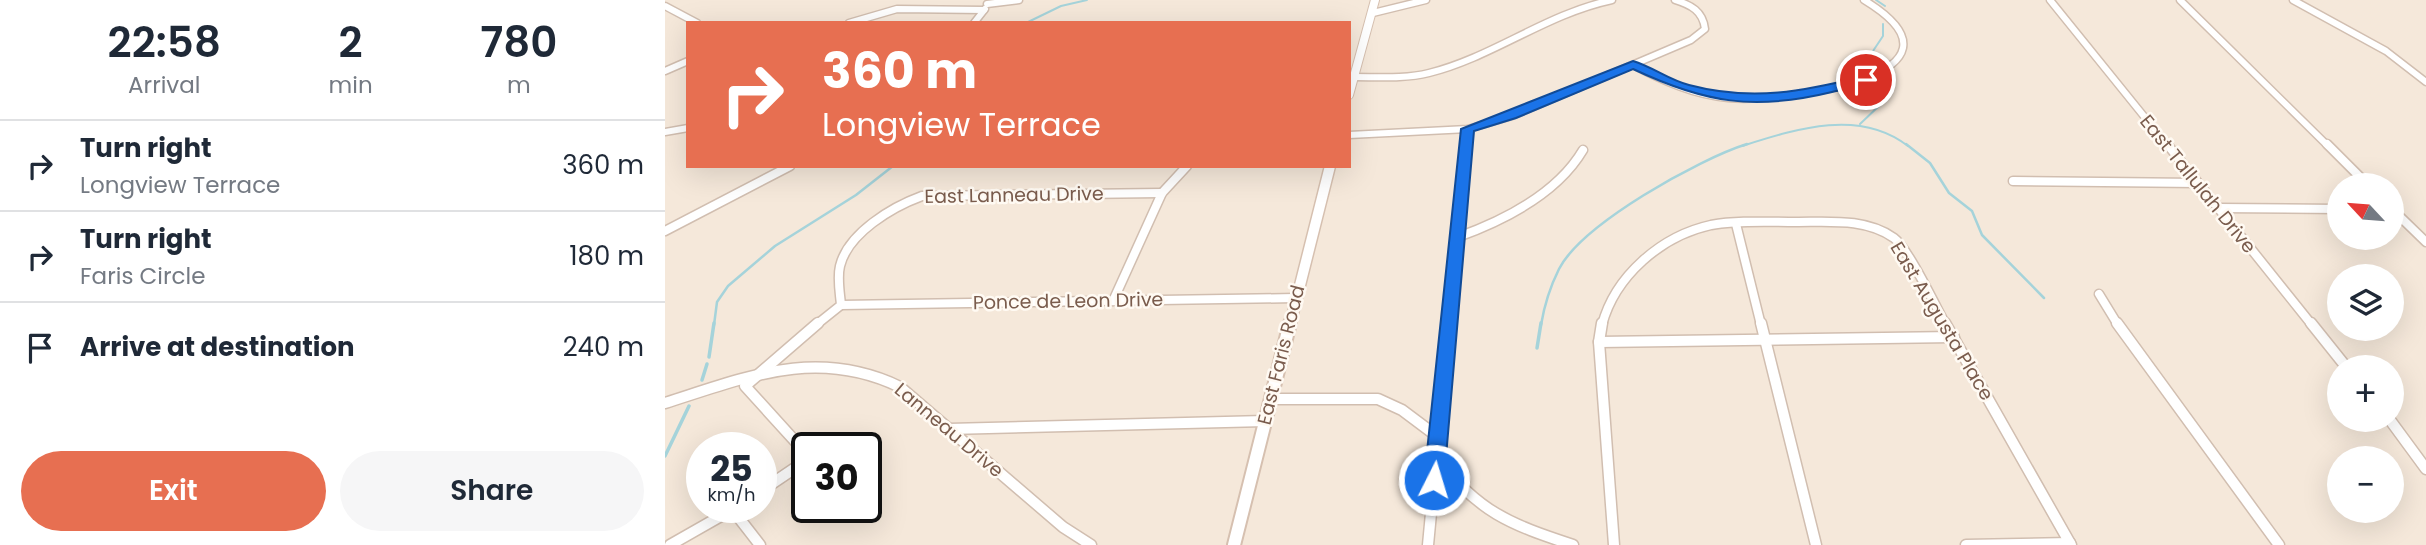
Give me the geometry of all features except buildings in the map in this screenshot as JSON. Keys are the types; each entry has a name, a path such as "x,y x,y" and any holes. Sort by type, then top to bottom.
{"main road":[{"path":"1351,88 1375,0"},
{"name":"East Faris Road","path":"1234,545 1329,168"}],"street":[{"path":"876,12 881,0"},
{"path":"854,21 876,12 987,5 1019,0"},
{"path":"1373,13 1426,0"},
{"path":"1354,77 1428,73 1459,63 1572,10 1612,0"},
{"path":"1351,135 1468,129 1512,116 1691,40 1705,29 1702,14 1675,0"},
{"path":"1633,65 1673,85 1730,98 1798,96 1851,85 1887,70 1899,61 1903,53 1904,43 1898,27 1889,16 1864,0"},
{"name":"East Tallulah Drive","path":"2050,0 2337,355"},
{"path":"2180,0 2356,173"},
{"path":"2293,0 2386,51 2426,82"},
{"path":"975,21 987,5"},
{"path":"665,6 693,21"},
{"path":"665,71 686,62"},
{"path":"665,132 686,128"},
{"path":"1429,545 1468,129"},
{"path":"1458,237 1476,232 1556,183 1571,171 1583,150"},
{"path":"665,231 786,168"},
{"path":"1113,300 1162,193 1185,168"},
{"path":"2013,181 2198,183"},
{"name":"East Lanneau Drive","path":"841,305 839,267 847,252 879,220 914,198 970,193 1162,193"},
{"path":"2218,208 2327,209"},
{"name":"East Augusta Place","path":"1614,545 1599,342 1602,320 1610,300 1647,257 1674,239 1699,229 1736,224 1847,221 1878,227 1898,241 2070,544"},
{"path":"2405,222 2426,242"},
{"path":"1736,224 1816,545"},
{"path":"2099,294 2122,331 2279,545"},
{"name":"Ponce de Leon Drive","path":"841,305 1295,298"},
{"path":"777,480 801,464 804,451 745,386 750,378 841,305"},
{"path":"1599,342 1954,337"},
{"name":"Lanneau Drive","path":"665,402 750,378 805,368 857,368 900,387 1063,527 1091,545"},
{"path":"1270,399 1378,400 1402,410 1438,437"},
{"path":"949,429 1265,421"},
{"path":"2399,432 2426,469"},
{"path":"1436,458 1478,506 1490,514 1573,545"},
{"path":"670,545 708,523"},
{"path":"745,523 760,545"},
{"path":"1966,545 2070,544"}],"shaded area":[{"path":"665,0 2426,0 2426,545 665,545"}],"waterway":[{"path":"1030,21 1061,6 1087,0"},
{"path":"1876,0 1885,6"},
{"path":"1868,69 1865,63 1883,36 1883,24"},
{"path":"1860,124 1880,105 1877,87"},
{"path":"1742,146 1784,133 1827,125 1869,128 1889,134 1908,146"},
{"path":"1541,325 1548,296 1559,269 1572,251 1591,233 1672,178 1747,144"},
{"path":"1906,144 1930,163 1949,193 1972,211 1982,235 2044,298"},
{"path":"714,325 717,302 728,286 775,246 856,195 890,168"},
{"path":"709,357 714,323"},
{"path":"1537,348 1541,323"},
{"path":"702,380 707,364"},
{"path":"665,456 689,406"}],"route":[{"path":"1434,480 1468,129 1512,116 1633,65 1682,88 1739,99 1798,96 1866,80"}]}
